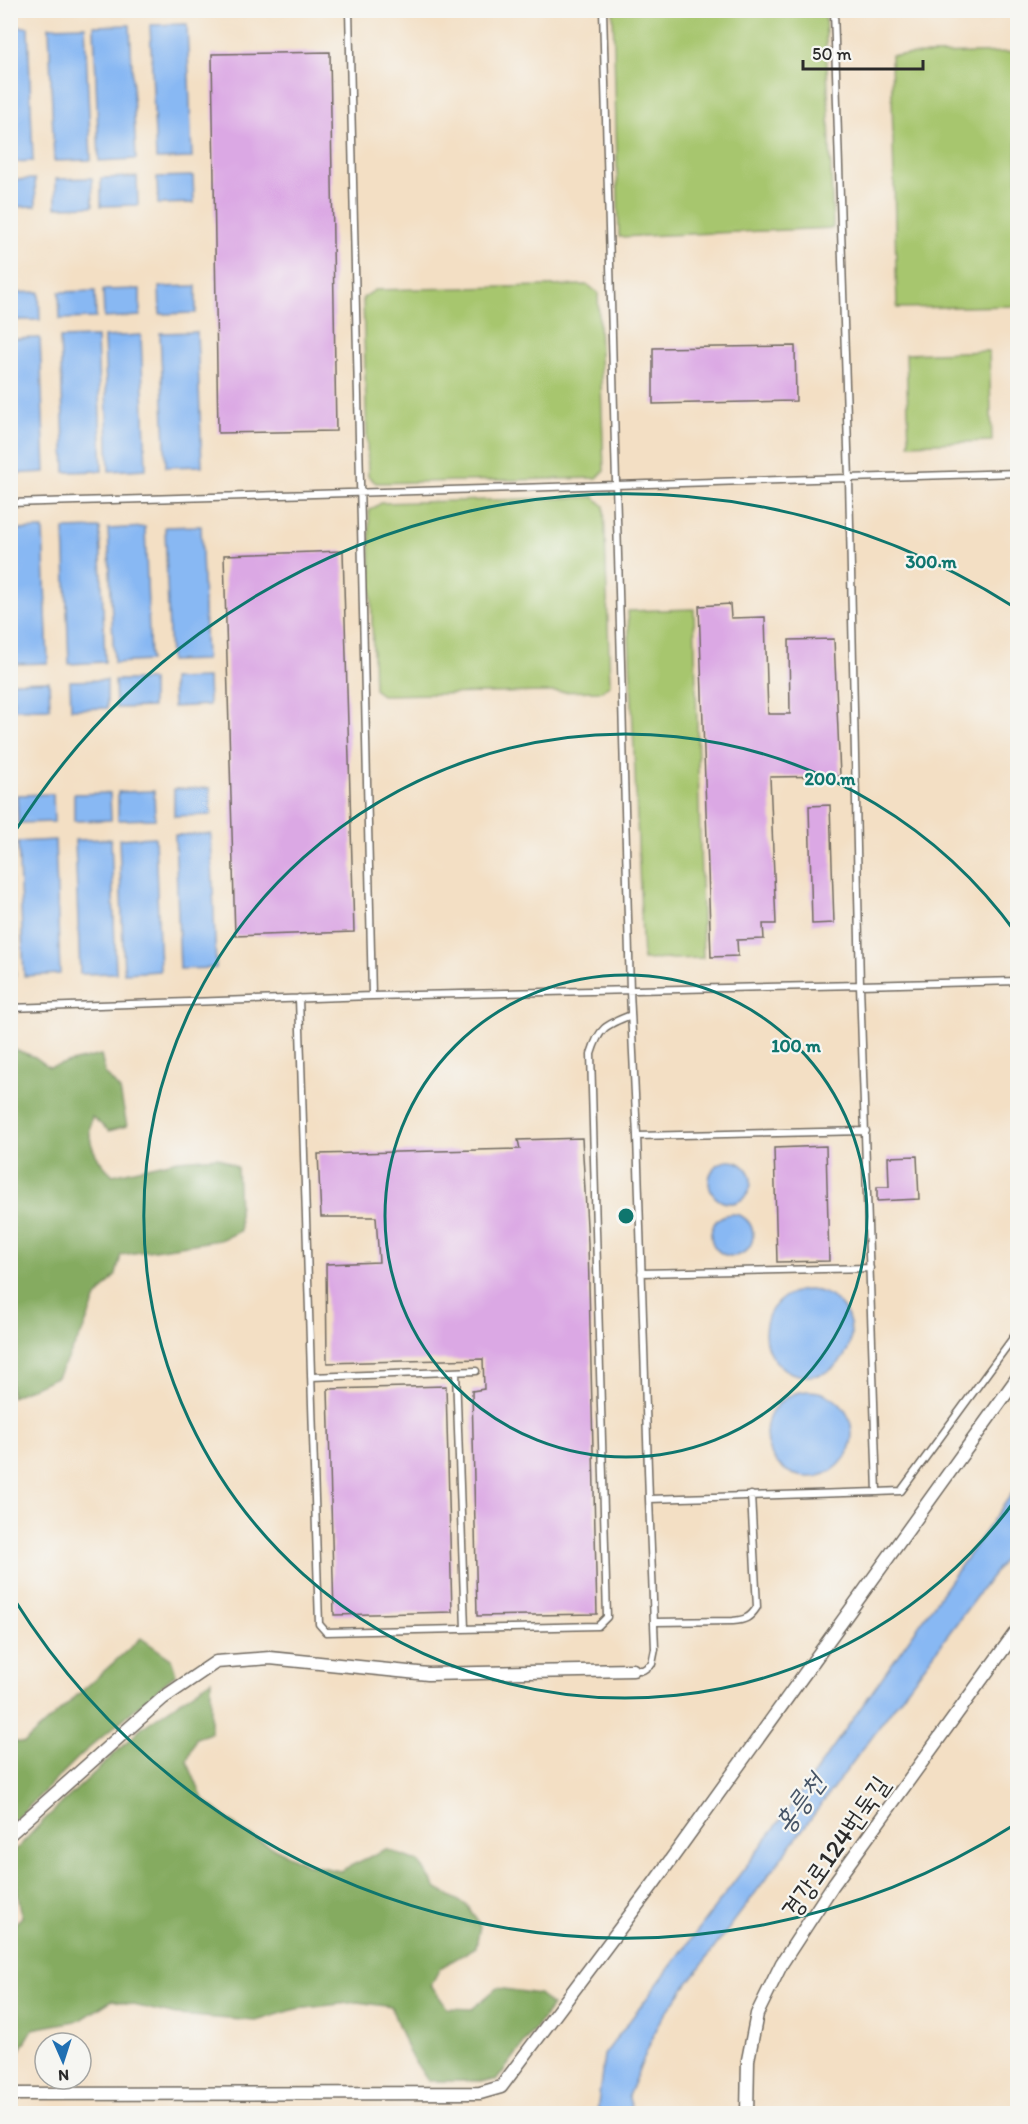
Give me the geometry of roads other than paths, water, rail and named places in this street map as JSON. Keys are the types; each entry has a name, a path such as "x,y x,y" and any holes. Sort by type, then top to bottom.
{"street":[{"path":"10,2094 480,2093 501,2087 654,1883 1017,1377"},
{"name":"경강로124번둑길","path":"747,2114 748,2060 757,2014 782,1963 833,1885 1017,1629"},
{"path":"10,1834 163,1698 216,1662 270,1658 428,1674 633,1670"}],"lane":[{"path":"349,10 372,996"},
{"path":"603,10 630,991 638,1136 641,1273 656,1649 652,1664 643,1670 633,1670"},
{"path":"834,10 849,479 860,985 877,1492"},
{"path":"10,503 1017,473"},
{"path":"10,1008 372,996 1017,981"},
{"path":"299,998 319,1624 326,1632 598,1626 607,1617 591,1054 597,1034 609,1023 631,1015"},
{"path":"638,1136 866,1131"},
{"path":"641,1273 870,1268"},
{"path":"649,1498 901,1491 1017,1331"},
{"path":"311,1377 476,1371"},
{"path":"456,1372 465,1629"},
{"path":"655,1622 733,1621 745,1620 752,1615 757,1607 751,1495"}],"water":[{"path":"187,24 192,158 156,159 150,25"},
{"path":"130,25 136,159 99,161 94,26"},
{"path":"85,26 91,160 54,161 49,27"},
{"path":"11,27 28,27 33,161 11,162"},
{"path":"193,176 194,203 158,204 157,177"},
{"path":"137,177 138,205 101,206 101,178"},
{"path":"92,178 93,206 56,207 56,179"},
{"path":"35,179 36,206 11,207 11,180"},
{"path":"196,286 196,313 160,314 159,287"},
{"path":"140,289 140,316 104,318 103,290"},
{"path":"95,291 96,318 60,319 59,292"},
{"path":"39,292 40,320 11,320 11,293"},
{"path":"197,332 202,466 166,467 160,333"},
{"path":"141,335 146,469 109,471 104,337"},
{"path":"97,337 102,471 65,472 60,338"},
{"path":"40,338 45,472 11,474 11,339"},
{"path":"201,526 206,660 170,661 165,527"},
{"path":"145,527 150,661 114,663 108,529"},
{"path":"100,528 105,662 69,664 64,529"},
{"path":"43,529 48,663 11,664 11,530"},
{"path":"208,678 209,705 173,707 172,679"},
{"path":"107,680 107,708 71,709 70,681"},
{"path":"115,680 152,680 152,707 116,708"},
{"path":"49,681 50,708 14,709 13,682"},
{"path":"210,788 211,815 174,816 174,789"},
{"path":"154,791 155,819 118,820 118,792"},
{"path":"110,793 111,820 74,821 74,794"},
{"path":"53,794 54,822 18,823 17,795"},
{"path":"211,834 216,968 180,969 175,835"},
{"path":"155,837 160,971 124,973 119,839"},
{"path":"111,839 116,973 80,974 75,840"},
{"path":"55,840 60,974 24,976 18,842"},
{"path":"10,862 15,976 10,976"},
{"path":"730,1161 738,1162 745,1167 750,1174 750,1190 745,1197 738,1202 730,1203 722,1202 715,1197 710,1190 709,1182 710,1174 715,1167 722,1162"},
{"path":"732,1214 740,1215 747,1220 752,1227 752,1243 747,1250 740,1255 732,1256 724,1255 717,1250 712,1243 711,1235 712,1227 717,1220 724,1215"},
{"path":"808,1290 832,1297 844,1309 851,1333 844,1357 832,1369 808,1376 784,1369 772,1357 765,1333 772,1309 784,1297"},
{"path":"809,1391 833,1398 845,1410 852,1434 845,1458 833,1470 809,1477 785,1470 773,1458 766,1434 773,1410 785,1398"},
{"name":"홍릉천","path":"1017,1486 1017,1542 659,2022 628,2096 634,2113 597,2113 604,2055 795,1801"}]}
